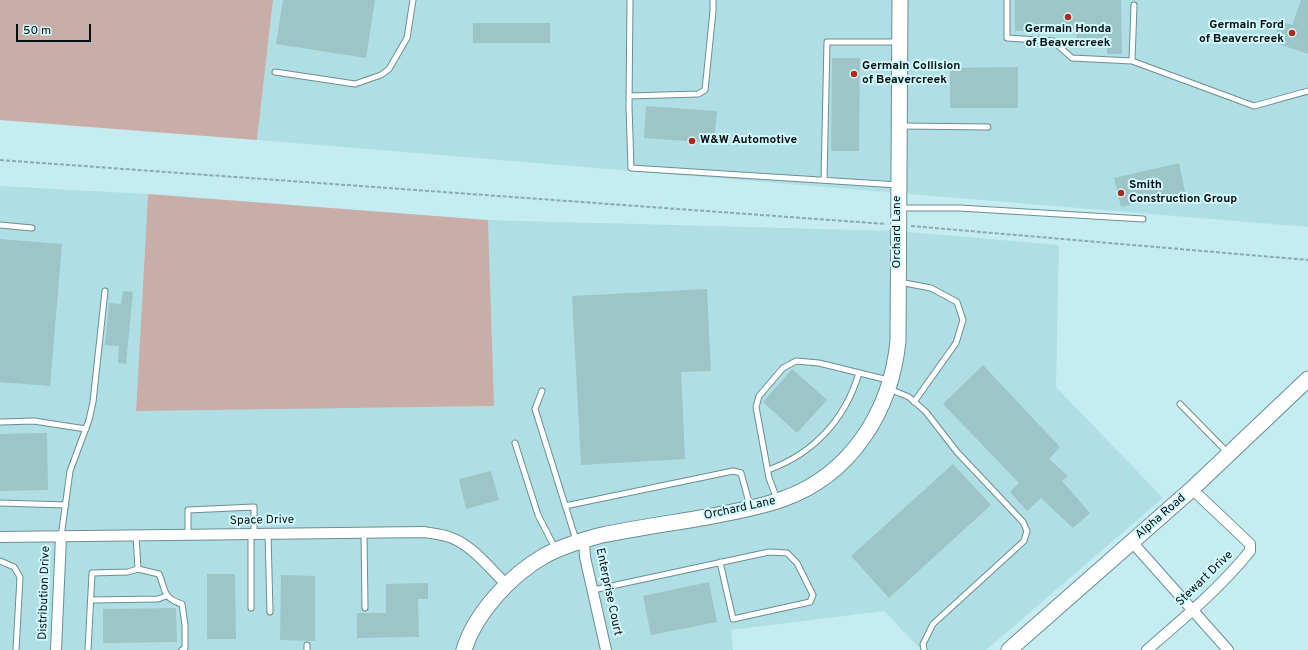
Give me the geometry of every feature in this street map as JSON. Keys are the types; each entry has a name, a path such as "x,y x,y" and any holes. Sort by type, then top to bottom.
{"main road":[{"name":"Orchard Lane","path":"464,650 479,619 491,603 507,585 528,566 545,556 581,541 616,532 750,509 795,494 820,480 851,453 875,420 890,385 898,341 900,0"},
{"name":"Alpha Road","path":"1009,650 1192,490 1308,379"}],"street":[{"name":"Stewart Drive","path":"1147,650 1193,610 1239,565 1250,551 1250,544 1192,490"},
{"name":"Space Drive","path":"0,537 424,532 445,535 453,538 470,549 507,585"},
{"name":"Distribution Drive","path":"56,650 61,537"},
{"name":"Enterprise Court","path":"581,541 606,650"},
{"path":"1132,542 1228,650"}],"lane":[{"path":"275,72 355,84 381,75 389,69 407,38 413,0"},
{"path":"630,0 631,168 898,185"},
{"path":"630,96 698,94 705,90 713,11 712,0"},
{"path":"1007,0 1007,38 1054,41 1072,58 1132,61 1254,106 1308,91"},
{"path":"1132,61 1134,5"},
{"path":"824,180 826,42 899,42"},
{"path":"899,126 988,127"},
{"path":"898,208 959,208 1143,219"},
{"path":"0,225 32,228"},
{"path":"898,282 931,288 957,302 962,320 956,343 914,402"},
{"path":"61,537 70,471 90,420 105,290"},
{"path":"777,501 768,470 756,407 758,396 783,368 796,361 819,363 859,373 890,385 926,412 957,452 1023,522 1027,531 1024,541 933,624 923,644 924,650"},
{"path":"768,470 784,464 805,451 826,434 843,410 855,388 859,373"},
{"path":"542,391 535,409 565,506 581,541"},
{"path":"1180,404 1229,454"},
{"path":"0,422 34,421 86,429"},
{"path":"515,443 538,514 556,551"},
{"path":"565,506 733,471 741,473 750,509"},
{"path":"0,503 66,505"},
{"path":"188,534 188,510 254,507 250,608"},
{"path":"364,533 365,608"},
{"path":"268,534 270,612"},
{"path":"136,536 138,569"},
{"path":"593,590 720,562 769,552 787,553 796,563 813,594 810,602 733,619 720,562"},
{"path":"0,561 14,567 20,577 16,650"},
{"path":"88,650 92,573 128,572 138,569 159,574 166,596 173,602 182,604 185,625 185,648 182,650"},
{"path":"91,600 158,599 166,596"}],"path":[{"path":"0,160 898,225 1308,260"}],"shaded area":[{"path":"0,0 273,0 257,140 0,120"},
{"path":"273,0 1308,0 1308,227 257,140"},
{"path":"0,186 148,194 136,410 493,406 488,220 898,231 1059,245 1056,387 1163,498 986,650 921,650 884,611 731,630 733,650 0,650"},
{"path":"148,194 488,220 494,406 136,411"}],"building":[{"path":"283,0 375,0 366,58 276,44"},
{"name":"Germain Honda of Beavercreek","path":"1015,0 1121,0 1122,54 1107,54 1107,46 1077,46 1076,30 1015,31"},
{"name":"Germain Ford of Beavercreek","path":"1301,0 1308,0 1308,54 1273,42 1280,21 1292,25"},
{"path":"473,23 550,23 550,43 473,43"},
{"path":"832,58 860,58 859,151 831,151"},
{"path":"1018,67 1018,108 950,108 950,68"},
{"path":"646,106 717,111 714,143 644,138"},
{"path":"1179,163 1185,192 1121,207 1114,178"},
{"path":"0,239 62,244 50,386 0,382"},
{"path":"707,289 711,371 681,372 685,459 581,465 572,296"},
{"path":"123,291 133,292 126,364 118,363 119,346 105,345 109,303 121,304"},
{"path":"983,365 1060,447 1049,459 1068,476 1062,481 1090,513 1073,528 1041,498 1027,511 1010,492 1019,483 943,404"},
{"path":"792,369 827,400 797,433 763,402"},
{"path":"47,433 48,490 0,491 0,434"},
{"path":"953,464 991,505 889,598 851,556"},
{"path":"491,471 499,500 466,509 459,479"},
{"path":"207,574 235,574 236,639 207,639"},
{"path":"281,575 315,576 315,641 280,640"},
{"path":"709,582 717,622 651,635 643,596"},
{"path":"428,583 428,599 418,599 419,637 357,638 357,613 386,613 386,584"},
{"path":"176,608 177,642 103,643 103,609"}],"place":[{"name":"Germain Honda of Beavercreek","path":"1068,17"},
{"name":"Germain Ford of Beavercreek","path":"1292,33"},
{"name":"Germain Collision of Beavercreek","path":"854,74"},
{"name":"W&W Automotive","path":"692,141"},
{"name":"Smith Construction Group","path":"1121,193"}]}
